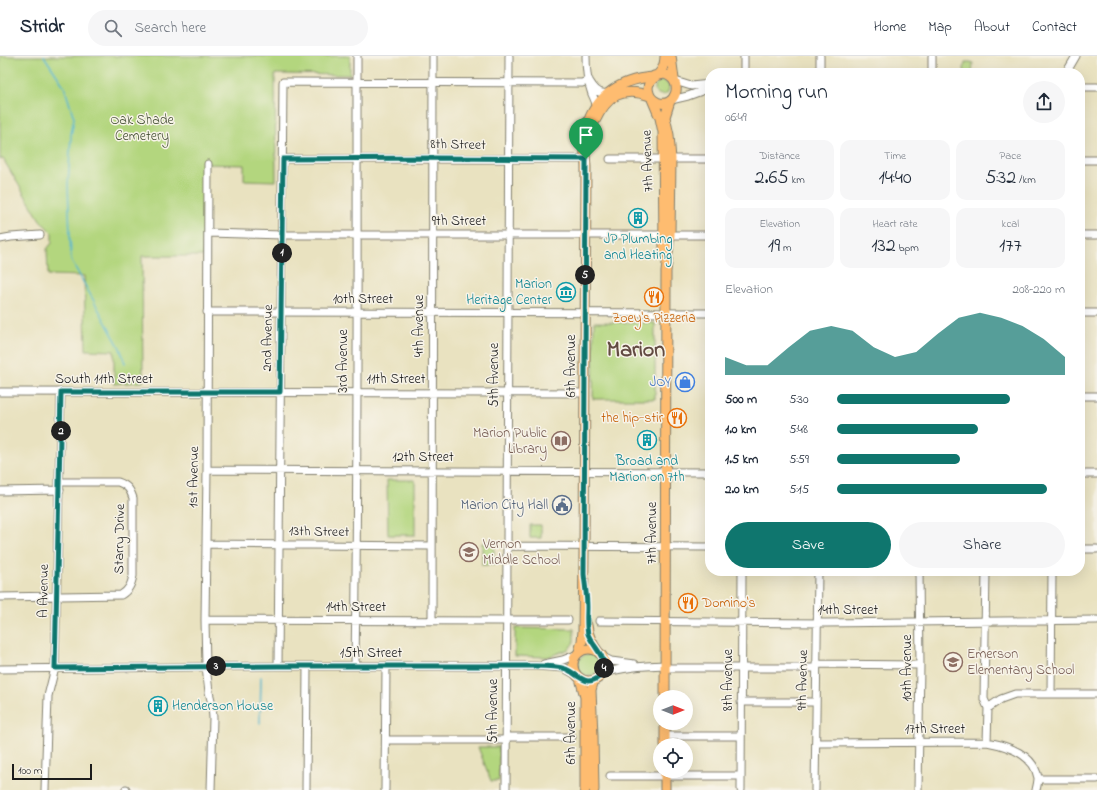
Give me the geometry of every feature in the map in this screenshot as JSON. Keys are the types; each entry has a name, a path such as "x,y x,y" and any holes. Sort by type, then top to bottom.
{"main road":[{"path":"665,56 652,77 648,88 651,98 659,103 671,101 677,90 674,80 671,56"},
{"path":"652,77 664,74 674,80"},
{"name":"6th Avenue","path":"579,653 582,640 584,574 586,132 596,106 607,93 624,83 652,77"},
{"name":"6th Avenue","path":"586,159 592,130 606,103 614,96 624,92 638,93 651,98"},
{"name":"7th Avenue","path":"651,98 662,126 667,159"},
{"name":"7th Avenue","path":"665,690 666,272 667,159 669,135 665,117 671,101"},
{"name":"6th Avenue","path":"584,574 587,596 588,633 592,644 601,656"},
{"path":"590,649 601,656 604,668 598,677 589,681 579,677 574,671 574,661 579,653 590,649"},
{"name":"6th Avenue","path":"579,677 585,697 585,790"},
{"name":"6th Avenue","path":"594,790 591,690 598,677"},
{"path":"665,778 665,790"}],"street":[{"name":"3rd Avenue","path":"355,666 357,470 357,56"},
{"name":"4th Avenue","path":"432,621 433,56"},
{"name":"5th Avenue","path":"506,790 509,56"},
{"path":"586,56 590,90 595,99 596,106"},
{"path":"744,56 744,68"},
{"path":"820,56 820,68"},
{"path":"932,56 932,68"},
{"path":"1069,68 1076,56"},
{"path":"357,82 582,83 589,80"},
{"path":"589,80 599,93 607,93"},
{"path":"674,80 690,86 705,84"},
{"name":"2nd Avenue","path":"278,666 283,82 357,82"},
{"path":"1085,87 1097,87"},
{"path":"671,101 705,90"},
{"name":"8th Street","path":"283,159 586,159"},
{"path":"610,159 705,159"},
{"path":"1085,160 1097,160"},
{"name":"1st Avenue","path":"208,164 205,620 206,666 213,718 211,790"},
{"name":"9th Street","path":"208,233 282,235 705,235"},
{"path":"0,239 40,235"},
{"path":"1085,235 1097,235"},
{"name":"10th Street","path":"207,312 705,313"},
{"path":"1085,313 1097,313"},
{"name":"South 11th Street","path":"0,392 207,393"},
{"name":"A Avenue","path":"45,790 48,696 55,668 58,596 61,392"},
{"name":"11th Street","path":"207,393 585,392"},
{"path":"1085,396 1097,396"},
{"name":"12th Street","path":"207,470 705,472"},
{"path":"1085,474 1097,474"},
{"name":"Starry Drive","path":"58,596 121,595 127,591 132,584 133,576 133,498 130,490 125,484 118,482 60,486"},
{"path":"0,490 60,486"},
{"name":"13th Street","path":"206,544 432,546"},
{"path":"507,546 705,547"},
{"path":"1085,549 1097,549"},
{"name":"8th Avenue","path":"741,790 742,576"},
{"name":"9th Avenue","path":"814,790 818,576"},
{"name":"10th Avenue","path":"918,790 920,665 919,576"},
{"path":"986,576 984,699 988,708 987,742"},
{"path":"1051,694 1052,576"},
{"path":"0,597 58,596"},
{"name":"14th Street","path":"205,620 568,620"},
{"name":"14th Street","path":"599,621 817,623 1097,620"},
{"name":"15th Street","path":"536,666 563,660 579,653"},
{"path":"601,656 611,661 642,666 665,667 741,668 920,665"},
{"name":"15th Street","path":"0,669 206,666 536,666 564,668 579,677"},
{"path":"306,790 307,666"},
{"path":"385,790 386,666"},
{"path":"598,677 619,669 642,666"},
{"path":"988,708 1001,699 1015,694 1097,694"},
{"path":"741,702 816,702"},
{"path":"693,739 741,736"},
{"path":"386,740 572,737"},
{"name":"17th Street","path":"816,743 987,742 1008,748 1026,757 1034,766 1038,779"},
{"path":"610,776 653,774"},
{"path":"693,774 741,776"},
{"path":"1036,790 1038,779 1097,779"}],"green space":[{"name":"Oak Shade Cemetery","path":"0,56 350,56 350,75 275,74 276,181 244,180 244,165 204,164 204,256 142,256 143,382 114,384 114,351 86,350 84,276 48,275 47,249 52,243 52,233 40,220 3,159 0,159"},
{"path":"965,62 973,63 972,68 964,68"},
{"path":"659,81 665,81 669,85 669,91 665,95 659,95 655,91 655,85"},
{"path":"594,322 655,323 655,399 593,399"},
{"path":"387,480 415,480 415,535 388,535"},
{"path":"530,525 541,525 541,538 530,538"},
{"path":"482,543 494,543 494,565 482,565"},
{"path":"515,628 574,629 574,642 569,649 548,657 515,656"},
{"path":"589,654 597,657 600,665 597,673 589,676 581,673 578,665 581,657"},
{"path":"478,747 499,747 499,781 491,781"}],"waterway":[{"path":"44,56 64,86 74,118 71,135 68,185 71,260 120,348 125,363"},
{"path":"260,723 261,677"}],"place":[{"name":"JP Plumbing and Heating","path":"638,218"},
{"name":"Marion Heritage Center","path":"566,292"},
{"name":"Zoey's Pizzeria","path":"654,297"},
{"name":"JOY","path":"685,382"},
{"name":"the hip-stir","path":"677,418"},
{"name":"Broad and Marion on 7th","path":"647,440"},
{"name":"Marion Public Library","path":"561,441"},
{"name":"Marion City Hall","path":"562,505"},
{"name":"Vernon Middle School","path":"469,552"},
{"name":"Domino's","path":"688,603"},
{"name":"Emerson Elementary School","path":"953,662"},
{"name":"Henderson House","path":"158,706"}],"district":[{"name":"Marion","path":"636,351"}],"route":[{"path":"283,159 586,159 584,574 587,596 588,633 592,644 604,661 604,668 599,677 589,681 584,680 564,668 536,666 55,668 58,596 61,392 280,392 283,159"}]}
